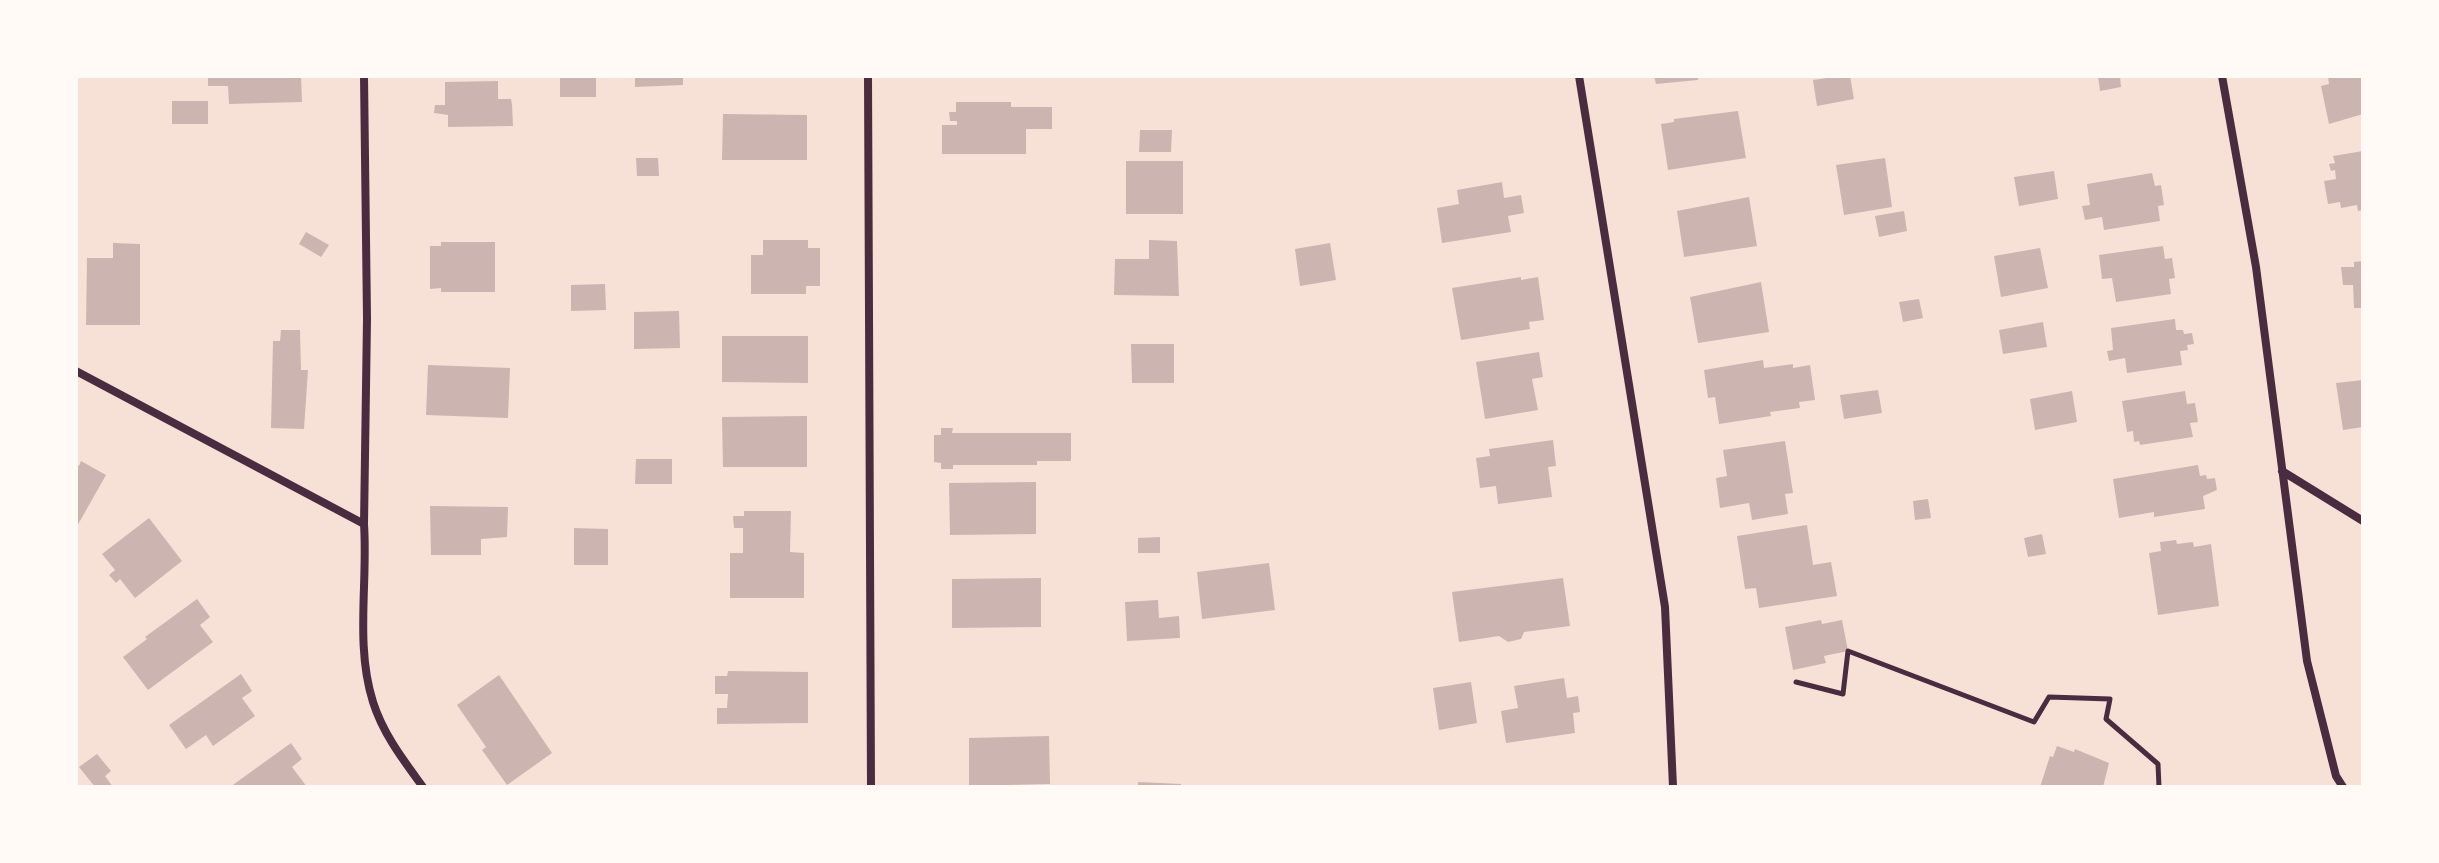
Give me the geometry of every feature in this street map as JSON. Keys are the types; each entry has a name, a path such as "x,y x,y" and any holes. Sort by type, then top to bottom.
{"street":[{"path":"364,76 367,319 366,570 362,643 373,702 386,734 423,787"},
{"path":"868,76 871,787"},
{"path":"1579,76 1665,607 1673,787"},
{"path":"2222,76 2256,267 2307,661 2336,776 2343,787"},
{"path":"76,371 364,524"},
{"path":"2282,471 2363,521"}],"path":[{"path":"1796,682 1843,694 1848,651 2034,722 2049,697 2110,699 2106,719 2158,764 2159,787"}],"building":[{"path":"208,76 301,76 302,102 229,104 228,86 208,86"},
{"path":"560,76 596,76 596,97 560,97"},
{"path":"635,76 683,76 683,85 635,87"},
{"path":"1654,76 1698,76 1698,80 1656,84"},
{"path":"1850,76 1854,99 1817,106 1813,80"},
{"path":"2098,76 2120,76 2121,87 2100,91"},
{"path":"2328,76 2363,76 2363,114 2329,124 2321,86 2329,84"},
{"path":"498,81 498,99 511,99 513,126 448,127 448,115 434,113 435,105 445,105 445,82"},
{"path":"172,101 208,101 208,124 172,124"},
{"path":"956,102 1011,102 1011,107 1052,107 1052,129 1026,129 1026,154 942,154 942,125 957,125 957,121 950,121 949,112 956,112"},
{"path":"1738,111 1746,158 1668,170 1661,124 1674,122 1674,119"},
{"path":"723,114 807,115 807,160 722,160"},
{"path":"1140,130 1172,130 1171,152 1139,152"},
{"path":"2363,151 2363,210 2358,211 2357,205 2341,208 2340,202 2328,204 2324,181 2336,179 2335,170 2331,171 2329,164 2335,163 2333,156"},
{"path":"636,158 658,158 659,176 637,176"},
{"path":"1885,158 1892,207 1844,215 1836,165"},
{"path":"1126,161 1183,161 1183,214 1126,214"},
{"path":"2054,171 2058,199 2019,206 2014,177"},
{"path":"2152,173 2155,186 2161,185 2164,205 2158,206 2160,221 2104,230 2102,217 2085,220 2082,206 2090,205 2087,184"},
{"path":"1502,182 1504,198 1521,195 1524,213 1508,216 1511,232 1442,243 1437,208 1459,204 1457,190"},
{"path":"1749,197 1757,246 1684,257 1677,211"},
{"path":"1904,211 1907,231 1879,237 1875,216"},
{"path":"306,232 329,245 321,257 299,244"},
{"path":"763,240 808,240 808,248 820,248 820,286 806,286 806,294 751,294 751,255 763,255"},
{"path":"1149,240 1177,241 1179,296 1114,295 1115,259 1149,259"},
{"path":"441,242 495,242 495,292 441,292 441,288 430,289 430,246 441,246"},
{"path":"113,243 140,244 140,325 86,325 87,258 113,258"},
{"path":"1330,243 1336,280 1300,286 1295,249"},
{"path":"2163,246 2165,259 2172,258 2175,278 2169,279 2171,294 2116,302 2112,278 2102,279 2099,255"},
{"path":"2040,248 2048,288 2001,297 1994,256"},
{"path":"2363,261 2363,308 2354,308 2353,285 2343,285 2341,267 2354,267 2354,262"},
{"path":"1521,277 1521,280 1538,277 1544,320 1529,322 1530,329 1461,340 1452,288"},
{"path":"1761,282 1769,332 1698,343 1690,297"},
{"path":"605,284 606,310 571,311 571,285"},
{"path":"1919,299 1923,318 1903,322 1899,302"},
{"path":"679,311 680,348 634,349 634,312"},
{"path":"2175,319 2176,330 2183,330 2184,334 2192,333 2194,344 2187,345 2188,350 2180,351 2182,365 2127,373 2125,358 2109,361 2107,351 2113,350 2111,328"},
{"path":"2043,322 2047,347 2003,354 1999,330"},
{"path":"281,330 300,330 301,370 308,370 304,429 271,428 273,341 280,341"},
{"path":"722,336 808,336 808,383 722,382"},
{"path":"1131,344 1174,344 1174,383 1132,383"},
{"path":"1539,352 1543,377 1532,379 1538,410 1485,419 1476,362"},
{"path":"1763,360 1764,368 1810,365 1815,400 1799,402 1800,408 1770,412 1771,416 1719,424 1715,397 1708,398 1704,370"},
{"path":"428,365 510,368 508,418 426,415"},
{"path":"2363,380 2363,427 2343,430 2336,383"},
{"path":"1878,390 1882,413 1844,419 1840,395"},
{"path":"2072,391 2077,422 2035,430 2030,399"},
{"path":"2185,391 2187,404 2195,403 2198,422 2190,423 2193,437 2140,445 2139,441 2134,442 2133,431 2127,432 2122,401"},
{"path":"807,416 807,467 723,467 722,417"},
{"path":"941,428 953,428 952,433 1071,433 1071,461 1037,461 1037,465 953,465 953,469 941,469 941,463 934,462 934,435 941,435"},
{"path":"1553,440 1556,466 1548,467 1552,497 1498,504 1496,486 1480,488 1476,458 1490,456 1489,449"},
{"path":"1785,441 1793,493 1785,494 1788,514 1752,520 1749,503 1720,508 1716,478 1727,476 1723,450"},
{"path":"636,459 672,459 672,484 635,484"},
{"path":"81,461 106,475 76,528 76,464 79,466"},
{"path":"2198,465 2200,476 2215,478 2217,490 2203,496 2205,509 2154,517 2154,512 2119,518 2113,479"},
{"path":"1036,482 1036,534 950,535 949,483"},
{"path":"1928,499 1931,518 1915,520 1913,501"},
{"path":"430,506 508,507 507,537 481,539 481,555 431,555"},
{"path":"744,511 791,511 790,552 804,553 804,598 730,598 730,553 743,553 743,528 734,528 733,516 744,516"},
{"path":"149,518 182,561 135,598 120,579 116,583 109,575 115,570 102,554"},
{"path":"1807,525 1813,565 1831,562 1837,596 1759,608 1756,588 1745,589 1737,536"},
{"path":"574,528 608,529 608,565 574,565"},
{"path":"2042,534 2046,554 2028,557 2024,538"},
{"path":"1160,537 1160,553 1138,553 1138,538"},
{"path":"2176,540 2177,544 2193,542 2194,547 2211,544 2219,606 2158,615 2149,553 2161,551 2160,542"},
{"path":"1269,563 1275,610 1202,619 1197,572"},
{"path":"1041,578 1041,627 952,628 952,579"},
{"path":"1563,578 1570,626 1524,632 1521,639 1508,642 1499,636 1459,642 1452,592"},
{"path":"197,599 210,617 200,625 213,642 148,690 123,657"},
{"path":"1158,600 1159,618 1179,616 1180,638 1127,641 1125,602"},
{"path":"1821,620 1822,624 1842,620 1848,651 1824,656 1826,663 1793,670 1785,627"},
{"path":"728,671 808,672 808,723 717,724 717,708 727,708 728,694 715,694 715,676 727,676"},
{"path":"241,674 252,691 242,698 255,716 213,746 206,735 186,749 169,725"},
{"path":"499,675 552,753 507,785 482,750 486,747 457,705"},
{"path":"1564,678 1567,698 1578,696 1580,712 1573,713 1575,733 1506,743 1501,711 1518,708 1514,686"},
{"path":"1471,682 1477,723 1439,730 1433,688"},
{"path":"1049,736 1050,784 969,786 969,738"},
{"path":"291,743 302,759 292,767 307,787 230,787"},
{"path":"2057,746 2074,752 2075,749 2109,763 2103,787 2040,787 2050,756 2053,757"},
{"path":"97,754 111,771 105,776 113,787 95,787 79,767"},
{"path":"1138,782 1181,784 1181,787 1138,787"}]}
